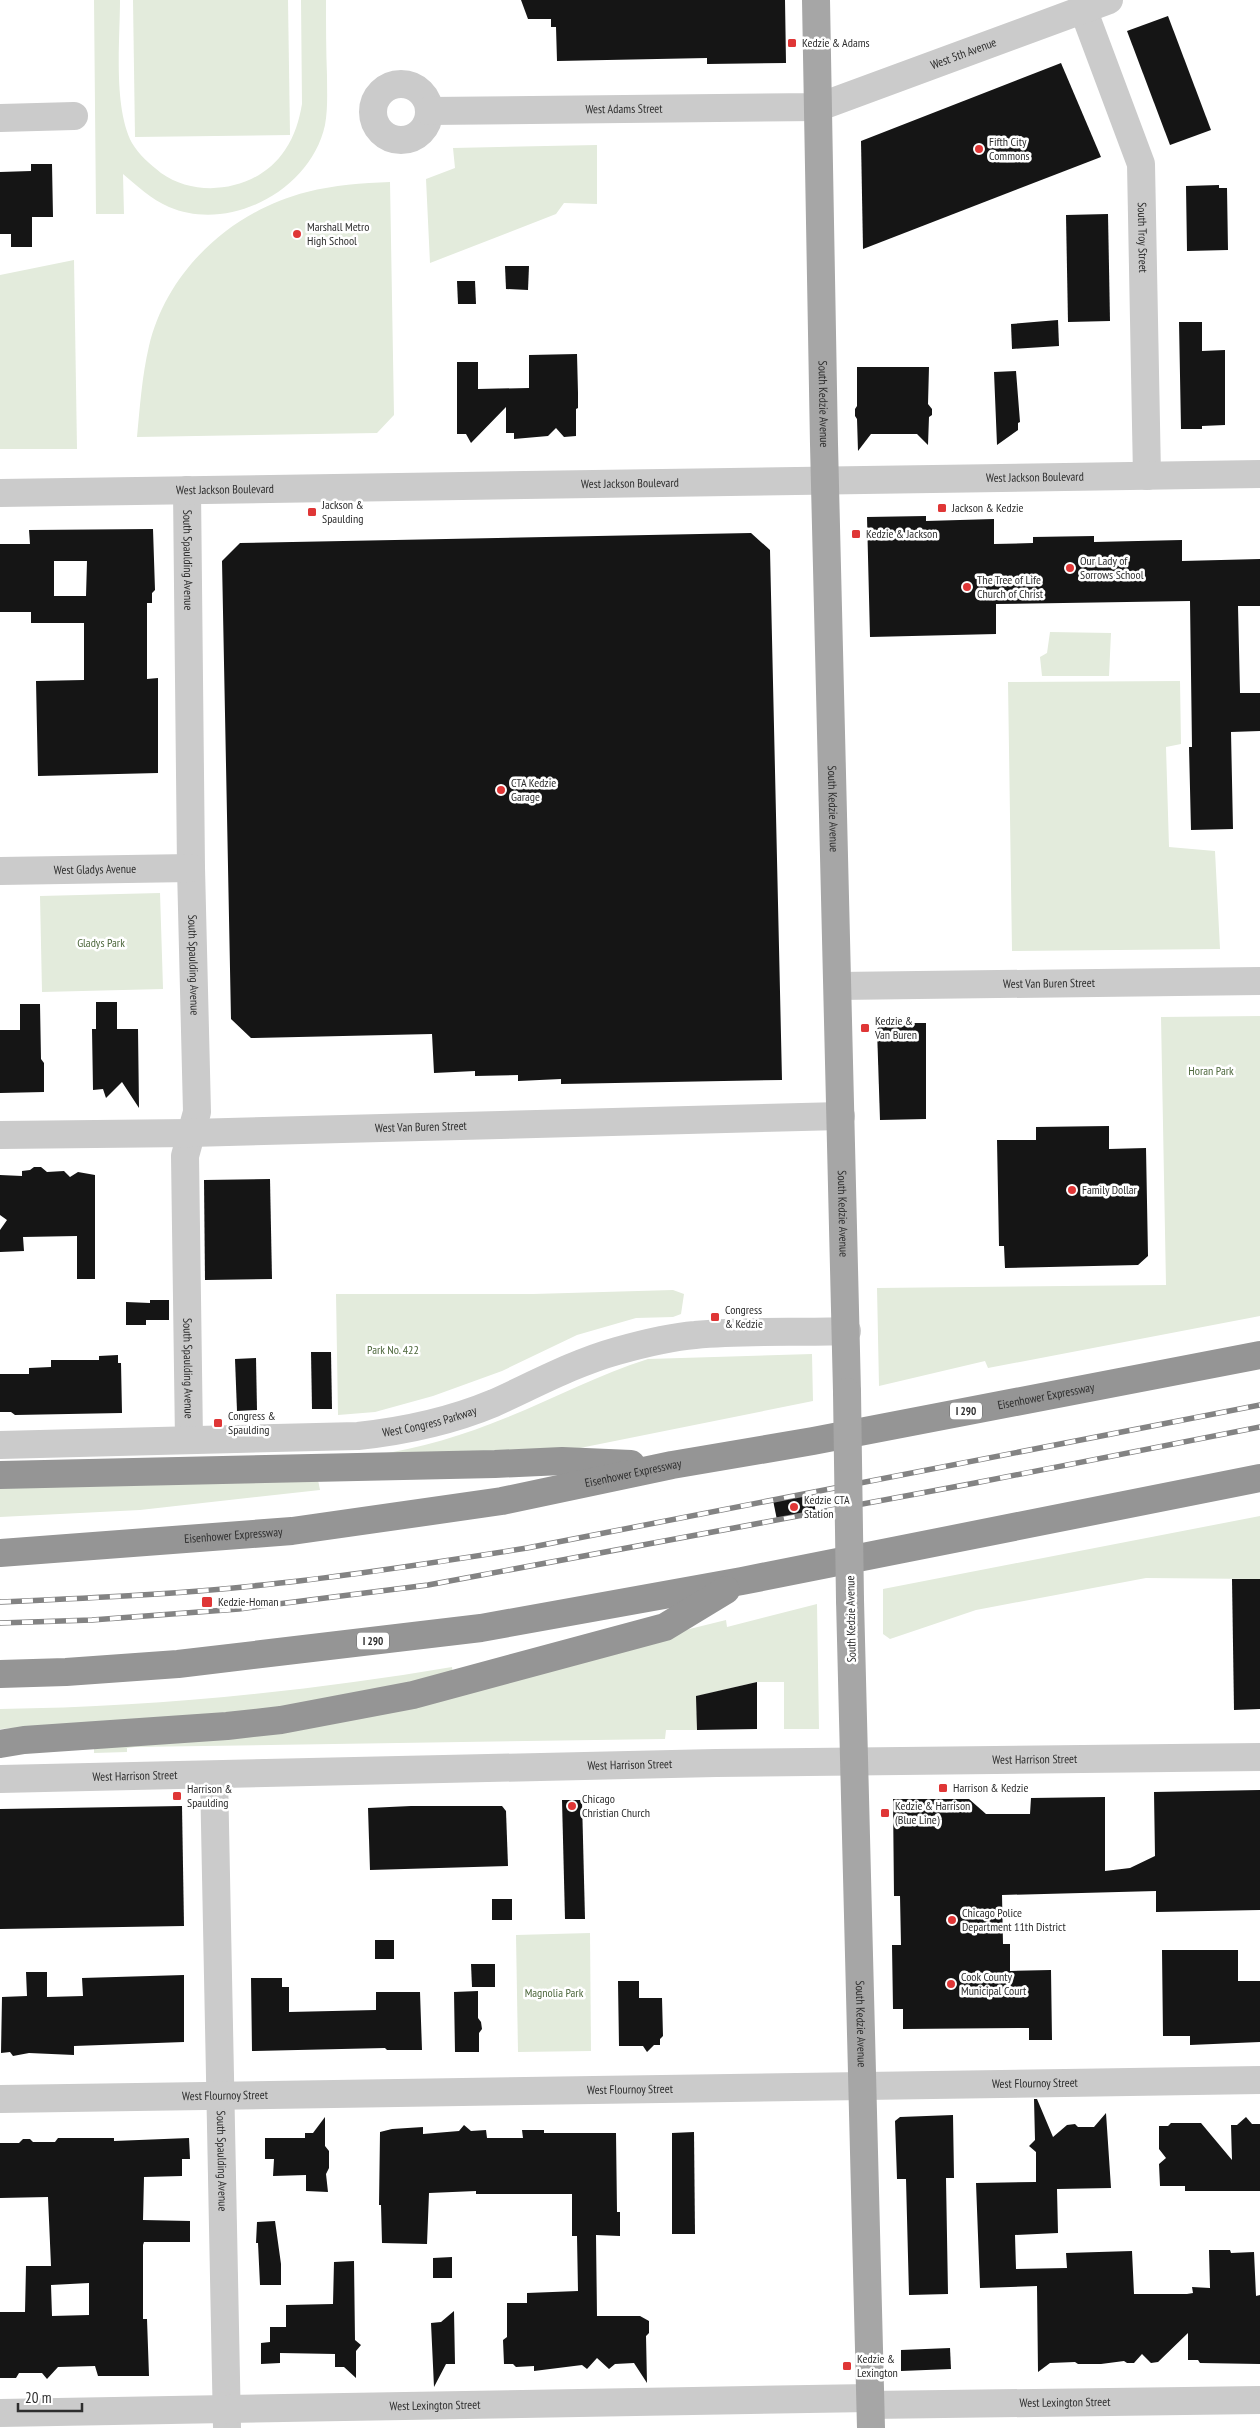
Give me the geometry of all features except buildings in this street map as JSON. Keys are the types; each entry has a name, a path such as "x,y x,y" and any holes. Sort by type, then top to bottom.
{"highway":[{"name":"Eisenhower Expressway","path":"0,1553 292,1531 502,1501 672,1465 813,1441 1260,1354"},
{"path":"0,1475 485,1465 562,1461 672,1465"},
{"name":"I 290","path":"0,1674 66,1672 178,1664 482,1628 742,1581 1260,1478"},
{"path":"0,1744 24,1740 227,1726 281,1720 413,1695 665,1627 742,1581"}],"main road":[{"name":"South Kedzie Avenue","path":"816,0 825,481 847,1331 853,1763 870,2411"}],"street":[{"name":"West 5th Avenue","path":"819,108 1109,0"},
{"name":"South Troy Street","path":"1083,9 1140,164 1147,476"},
{"name":"West Adams Street","path":"429,111 819,108"},
{"path":"0,118 74,116"},
{"name":"West Jackson Boulevard","path":"0,493 1260,474"},
{"name":"South Spaulding Avenue","path":"187,490 196,1112 185,1156 189,1440"},
{"name":"West Gladys Avenue","path":"0,871 191,868"},
{"name":"West Van Buren Street","path":"838,986 1260,981"},
{"name":"West Van Buren Street","path":"0,1135 191,1133 841,1116"},
{"name":"West Congress Parkway","path":"0,1445 358,1436 393,1432 436,1422 492,1403 583,1363 656,1341 717,1333 847,1331"},
{"name":"West Harrison Street","path":"0,1779 706,1764 1260,1757"},
{"name":"South Spaulding Avenue","path":"214,1775 227,2419"},
{"name":"West Flournoy Street","path":"0,2098 1260,2080"},
{"name":"West Lexington Street","path":"0,2414 227,2419 870,2411 1260,2400"}],"green space":[{"path":"94,0 120,0 120,92 126,128 132,143 141,155 161,173 176,181 210,188 228,187 260,174 274,164 285,150 296,128 302,104 301,0 326,0 326,119 317,148 303,169 286,186 265,200 241,210 217,214 193,214 169,207 150,196 123,174 124,214 96,214"},
{"path":"133,0 288,0 290,135 135,137"},
{"path":"597,145 597,204 564,203 556,214 430,263 426,179 455,168 453,148"},
{"path":"390,182 394,415 377,433 137,437 149,346 158,318 171,293 187,269 207,248 229,229 253,213 279,201 327,188"},
{"path":"74,260 77,449 0,449 0,275"},
{"path":"1050,632 1111,633 1109,676 1042,676 1040,657 1047,653"},
{"path":"1180,681 1181,744 1166,747 1169,847 1215,851 1220,949 1012,951 1008,682"},
{"name":"Gladys Park","path":"160,893 163,989 42,992 40,896"},
{"name":"Horan Park","path":"1260,1016 1260,1316 988,1368 985,1361 879,1386 877,1288 1166,1285 1161,1017"},
{"name":"Park No. 422","path":"673,1290 684,1294 681,1314 673,1317 636,1318 577,1335 502,1371 433,1396 375,1412 338,1415 336,1294 533,1294"},
{"path":"812,1354 813,1401 580,1448 547,1452 373,1455 425,1445 475,1430 612,1372 648,1359"},
{"path":"318,1480 320,1490 140,1510 0,1517 0,1485"},
{"path":"1260,1516 1260,1579 1146,1578 976,1610 890,1639 883,1634 883,1589"},
{"path":"817,1604 819,1729 784,1729 784,1682 757,1682 697,1696 697,1730 666,1730 665,1739 135,1747 127,1748 127,1752 94,1753 94,1748 641,1641 726,1620 727,1627"},
{"path":"452,1667 453,1675 392,1689 299,1705 179,1717 0,1729 0,1709 114,1705 227,1697 340,1684"},
{"name":"Magnolia Park","path":"590,1933 591,2051 518,2052 516,1935"}],"railway":[{"path":"0,1602 140,1595 245,1587 342,1576 465,1558 527,1548 1260,1405"},
{"path":"0,1623 92,1620 239,1609 428,1585 975,1483 1260,1427"}],"place":[{"name":"Kedzie & Adams","path":"792,43"},
{"name":"Fifth City Commons","path":"979,149"},
{"name":"Marshall Metro High School","path":"297,234"},
{"name":"Jackson & Kedzie","path":"942,508"},
{"name":"Jackson & Spaulding","path":"312,512"},
{"name":"Kedzie & Jackson","path":"856,534"},
{"name":"Our Lady of Sorrows School","path":"1070,568"},
{"name":"The Tree of Life Church of Christ","path":"967,587"},
{"name":"CTA Kedzie Garage","path":"501,790"},
{"name":"Kedzie & Van Buren","path":"865,1028"},
{"name":"Family Dollar","path":"1072,1190"},
{"name":"Congress & Kedzie","path":"715,1317"},
{"name":"Congress & Spaulding","path":"218,1423"},
{"name":"Kedzie CTA Station","path":"794,1507"},
{"name":"Kedzie-Homan","path":"207,1602"},
{"name":"Harrison & Kedzie","path":"943,1788"},
{"name":"Harrison & Spaulding","path":"177,1796"},
{"name":"Chicago Christian Church","path":"572,1806"},
{"name":"Kedzie & Harrison (Blue Line)","path":"885,1813"},
{"name":"Chicago Police Department 11th District","path":"952,1920"},
{"name":"Cook County Municipal Court","path":"951,1984"},
{"name":"Kedzie & Lexington","path":"847,2366"}]}
